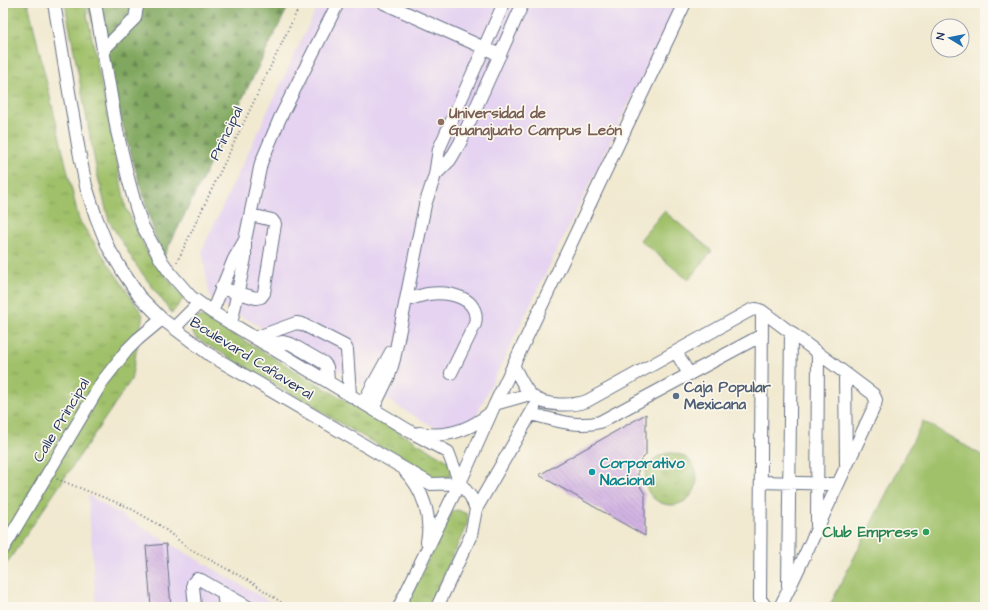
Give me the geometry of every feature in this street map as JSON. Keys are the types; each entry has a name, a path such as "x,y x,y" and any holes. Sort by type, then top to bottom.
{"street":[{"name":"Boulevard Cañaveral","path":"54,3 86,186 108,247 139,296 162,319 210,355 398,465 431,484 460,483"},
{"name":"Boulevard Cañaveral","path":"94,3 118,131 136,206 145,231 161,260 171,274 191,297 212,312 368,406 448,452 460,483 471,497 476,509"},
{"path":"103,50 135,18 137,7 134,3"},
{"path":"231,324 245,258 245,240 251,215 255,187 265,151 338,3"},
{"path":"384,3 500,55"},
{"path":"368,406 392,367 407,300 425,205 435,175 439,149 504,3"},
{"path":"435,175 450,160 460,143 523,3"},
{"path":"399,607 460,483 493,408 685,3"},
{"path":"222,288 256,298 261,297 264,293 275,224 272,220 251,215"},
{"path":"212,312 234,259 245,240"},
{"path":"407,300 425,295 439,294 462,298 476,311 475,324 450,373"},
{"path":"174,328 199,303"},
{"path":"412,432 440,435 463,431 478,423 493,408 534,397 569,405 587,401 751,310 756,309 791,332 873,394 876,402 788,591 781,605 778,607"},
{"path":"762,312 760,599 766,607"},
{"name":"Calle Principal","path":"3,549 98,388 114,366 138,339 162,319"},
{"path":"254,338 296,323 302,324 345,346 347,350 350,395"},
{"path":"788,591 791,332"},
{"path":"531,414 571,424 600,422 762,335"},
{"path":"676,352 689,374"},
{"path":"817,530 818,353"},
{"path":"436,607 471,535 476,509 531,414 534,397 514,365"},
{"path":"845,373 846,467"},
{"path":"581,403 588,424"},
{"path":"398,465 410,476 425,505 428,521 428,537 425,553"},
{"path":"761,482 838,484"},
{"path":"195,607 193,583 196,579 223,592 248,607"},
{"path":"223,592 225,607"}],"path":[{"name":"Principal","path":"171,274 301,3"},
{"path":"47,474 128,507 161,526 188,548 253,583 288,607"}],"shaded area":[{"name":"Universidad de Guanajuato Campus León","path":"319,3 678,3 475,418 452,427 432,426 210,298 202,250"},
{"path":"88,495 179,549 279,607 96,607"}],"green space":[{"path":"3,3 28,3 79,220 143,315 131,380 3,569"},
{"path":"65,3 85,3 126,208 149,256 184,298 172,313 138,268 109,221 97,173"},
{"path":"87,3 290,3 162,260"},
{"path":"664,211 712,251 688,280 640,240"},
{"path":"194,318 206,318 448,461 453,469 449,478 437,480 196,338 192,331 192,324"},
{"name":"Club Empress","path":"923,421 985,457 985,607 829,607"},
{"path":"666,453 676,453 685,457 693,465 697,474 697,484 693,493 685,501 676,505 666,505 657,501 649,493 645,484 645,474 649,465 657,457"},
{"path":"458,510 467,514 468,522 429,607 405,607 452,511"}],"building":[{"name":"Corporativo Nacional","path":"646,414 646,455 641,460 638,469 638,478 641,488 645,494 645,536 539,475"},
{"path":"166,544 171,607 151,607 146,546"}],"place":[{"name":"Universidad de Guanajuato Campus León","path":"441,122"},
{"name":"Caja Popular Mexicana","path":"676,396"},
{"name":"Corporativo Nacional","path":"592,472"},
{"name":"Club Empress","path":"926,532"}]}
